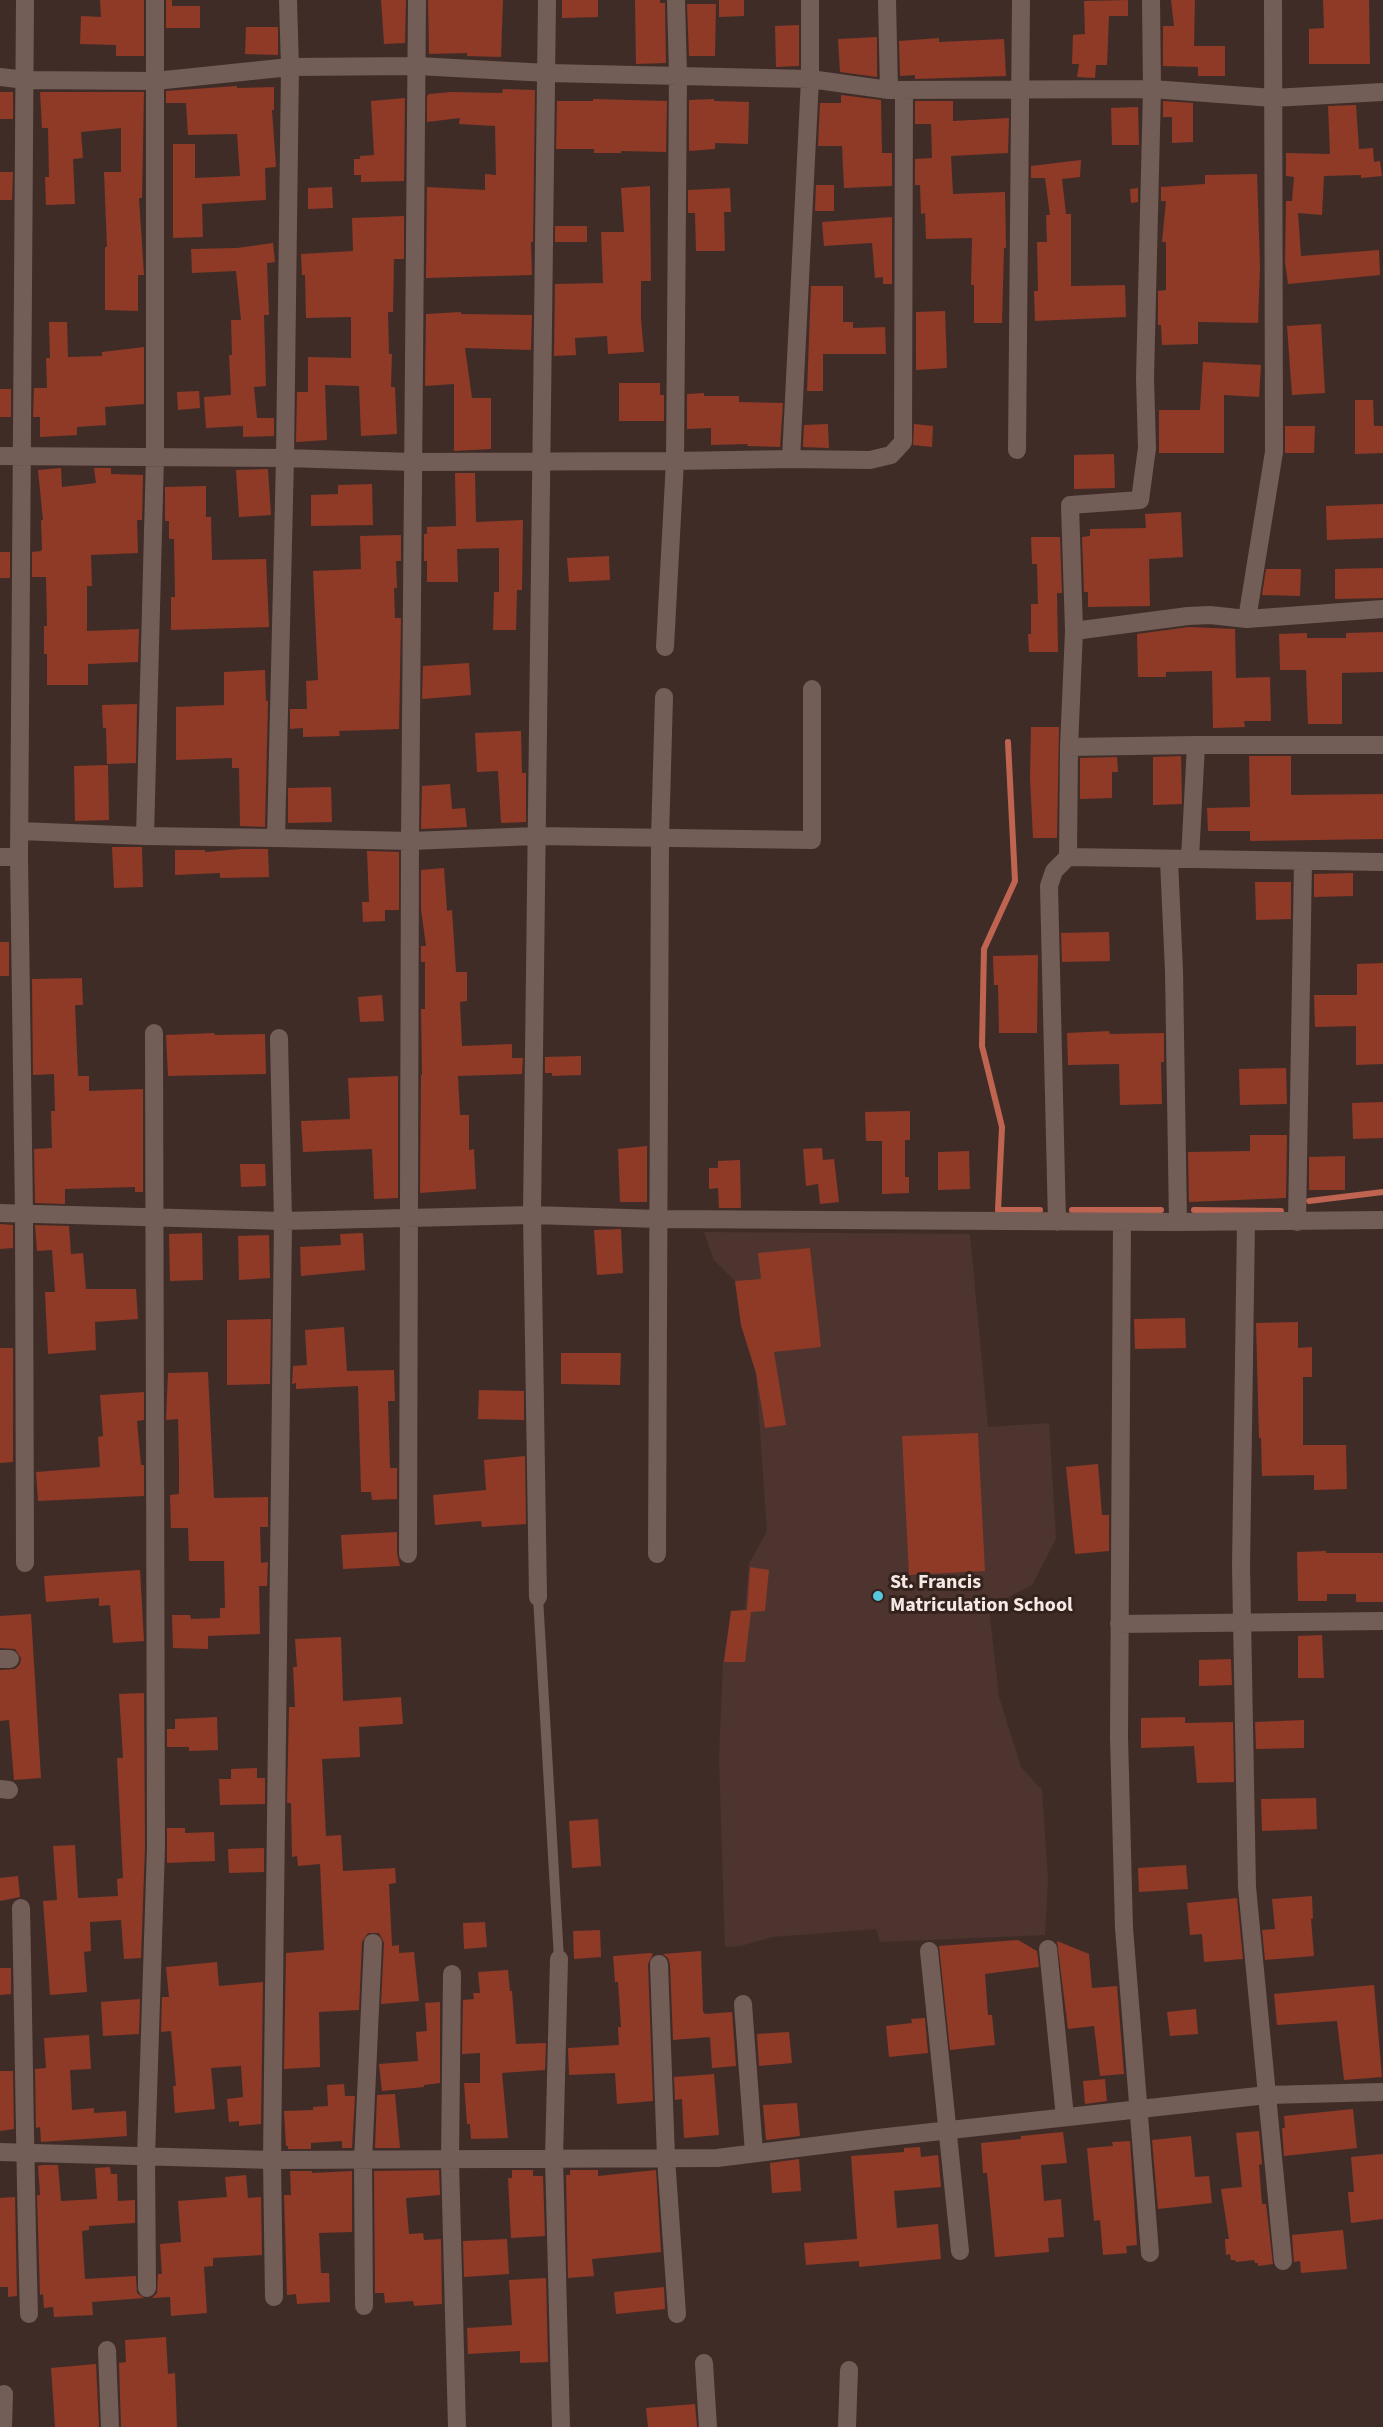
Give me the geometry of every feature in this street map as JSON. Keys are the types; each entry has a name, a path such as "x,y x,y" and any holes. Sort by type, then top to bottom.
{"street":[{"path":"25,0 19,857 24,1214 25,1563"},
{"path":"145,836 155,456 155,0"},
{"path":"276,838 285,458 290,67 288,0"},
{"path":"408,1554 410,841 417,0"},
{"path":"538,1597 532,1215 548,0"},
{"path":"665,647 675,461 678,74 676,0"},
{"path":"791,459 810,79 810,0"},
{"path":"0,456 155,456 413,462 870,460 891,455 903,442 896,90 887,0"},
{"path":"1017,450 1021,0"},
{"path":"1057,1222 1049,886 1054,871 1068,857 1069,747 1074,631 1070,505 1140,500 1147,448 1145,378 1152,90 1151,0"},
{"path":"1247,620 1274,452 1273,0"},
{"path":"0,77 25,80 154,81 290,67 417,66 548,73 678,74 810,79 896,90 1152,90 1273,98 1383,92"},
{"path":"1074,631 1188,616 1210,615 1247,620 1383,609"},
{"path":"20,831 410,841 536,836 812,840 812,689"},
{"path":"657,1554 660,838 664,697"},
{"path":"1190,858 1196,745"},
{"path":"1069,747 1383,745"},
{"path":"0,857 19,857"},
{"path":"1068,857 1383,862"},
{"path":"1169,860 1174,971 1178,1222"},
{"path":"1297,1222 1303,861"},
{"path":"147,2288 146,2156 156,1847 153,1033"},
{"path":"274,2297 272,2160 283,1221 279,1038"},
{"path":"0,1213 283,1221 532,1215 658,1219 1057,1222 1383,1220"},
{"path":"1122,1222 1119,1737 1124,1928 1150,2253"},
{"path":"1246,1222 1242,1622 1247,1887 1283,2261"},
{"path":"1119,1624 1383,1621"},
{"path":"21,1908 25,2062 24,2152 29,2314"},
{"path":"364,2306 363,2161 373,1943"},
{"path":"1048,1949 1065,2117"},
{"path":"929,1951 960,2251"},
{"path":"559,1959 554,2158 561,2427"},
{"path":"658,1964 666,2158 677,2314"},
{"path":"452,1974 450,2161 457,2427"},
{"path":"743,2004 754,2153"},
{"path":"0,2152 363,2161 717,2158 948,2130 1267,2096 1383,2092"},
{"path":"107,2350 110,2427"},
{"path":"704,2363 708,2427"},
{"path":"847,2427 849,2370"},
{"path":"3,2427 4,2394"}],"lane":[{"path":"538,1597 559,1959"}],"shaded area":[{"name":"St. Francis Matriculation School","path":"704,1232 970,1234 988,1427 1049,1423 1056,1539 1032,1585 989,1607 999,1697 1021,1767 1042,1790 1048,1880 1045,1935 880,1942 876,1929 772,1937 741,1946 725,1947 719,1758 723,1663 731,1611 745,1609 749,1564 767,1531 756,1373 741,1325 735,1281 714,1260"}],"building":[{"path":"100,0 144,0 144,56 116,56 116,45 80,44 81,16 101,17"},
{"path":"166,0 172,0 172,6 200,6 200,28 166,28"},
{"path":"381,0 406,0 405,43 384,44"},
{"path":"428,0 503,0 501,57 467,56 467,53 429,54"},
{"path":"562,0 598,0 598,17 562,18"},
{"path":"635,0 660,0 660,3 665,3 666,63 636,64"},
{"path":"719,0 744,0 744,16 719,17"},
{"path":"1128,0 1128,16 1109,16 1107,65 1096,65 1095,78 1077,77 1079,64 1072,64 1073,35 1085,34 1084,1"},
{"path":"1171,0 1195,0 1194,46 1225,46 1225,76 1198,76 1198,67 1163,66 1163,26 1174,26"},
{"path":"1323,0 1369,0 1370,64 1309,64 1309,29 1324,28"},
{"path":"687,4 716,4 715,56 689,56"},
{"path":"799,25 799,66 776,67 775,26"},
{"path":"246,27 278,27 278,55 245,54"},
{"path":"877,37 877,77 840,72 838,39"},
{"path":"939,38 939,42 1004,39 1006,76 915,79 915,75 900,76 899,41"},
{"path":"237,86 237,88 274,87 274,110 272,110 276,167 265,168 266,200 202,204 203,237 173,238 173,144 195,144 195,178 240,176 237,134 188,135 186,103 166,103 166,91"},
{"path":"503,89 535,90 532,275 426,278 427,187 485,190 485,174 496,175 495,126 459,124 460,118 427,122 427,96 451,92 502,93"},
{"path":"0,92 13,92 13,119 0,119"},
{"path":"40,92 144,92 142,198 139,198 144,275 138,275 138,311 105,310 105,247 107,247 104,172 121,172 121,128 81,132 83,158 73,159 75,204 46,205 45,177 49,177 48,128 42,128"},
{"path":"841,95 881,100 882,153 892,153 892,186 844,188 842,146 818,146 820,103 841,103"},
{"path":"405,98 404,181 361,182 361,175 354,175 354,159 374,155 371,101"},
{"path":"593,99 667,101 666,152 594,153 594,149 556,149 557,101 593,101"},
{"path":"714,99 714,101 749,102 748,144 715,143 715,149 689,151 689,100"},
{"path":"915,101 953,101 953,121 1009,118 1008,153 951,156 953,194 1005,192 1006,248 1004,248 1002,323 974,323 974,285 971,285 972,238 926,239 925,213 921,214 920,185 915,185 915,159 932,158 931,124 915,124"},
{"path":"1163,101 1193,103 1193,142 1172,143 1172,117 1163,117"},
{"path":"1356,105 1359,149 1373,148 1374,162 1380,161 1382,176 1361,178 1361,175 1324,176 1322,215 1298,213 1301,256 1379,250 1380,275 1288,284 1285,262 1286,201 1292,201 1294,177 1286,176 1286,153 1330,154 1328,106"},
{"path":"1138,107 1139,145 1112,145 1111,108"},
{"path":"1081,160 1080,177 1062,179 1066,214 1071,214 1071,286 1125,285 1126,317 1035,321 1034,291 1038,291 1037,242 1047,242 1046,215 1050,215 1045,178 1031,178 1031,166"},
{"path":"0,172 13,172 12,200 0,200"},
{"path":"1257,174 1260,266 1258,323 1198,322 1198,344 1162,345 1161,325 1158,325 1158,291 1166,290 1166,242 1162,242 1166,201 1161,201 1161,187 1205,184 1205,175"},
{"path":"816,185 834,185 834,211 815,211"},
{"path":"650,186 651,281 641,281 644,352 608,354 607,336 575,338 576,355 554,356 555,284 603,283 601,232 624,232 621,188"},
{"path":"332,187 333,208 308,209 308,188"},
{"path":"730,188 731,212 724,212 725,251 696,251 695,213 688,213 688,190"},
{"path":"1138,188 1138,202 1131,203 1130,189"},
{"path":"404,216 404,259 394,259 393,312 388,312 389,354 392,354 391,387 395,387 397,434 361,436 359,386 325,385 327,440 296,442 297,392 308,392 308,357 351,358 351,317 306,318 305,275 302,275 301,254 353,251 352,218"},
{"path":"892,217 892,284 883,284 883,277 875,278 872,243 824,246 822,222"},
{"path":"555,226 587,226 587,242 555,242"},
{"path":"273,243 275,262 267,263 269,315 264,315 266,386 254,387 257,418 274,418 274,436 243,437 243,426 206,428 204,397 231,395 229,355 232,355 231,320 241,320 236,271 192,273 191,249 237,248"},
{"path":"811,286 843,286 843,322 853,322 853,328 885,327 886,354 823,354 823,391 807,391"},
{"path":"945,311 947,368 916,370 916,312"},
{"path":"461,312 461,314 532,315 531,350 465,348 472,398 491,398 491,449 454,451 454,384 425,386 426,314"},
{"path":"49,322 67,322 68,357 102,356 102,352 144,347 144,404 105,407 106,425 77,427 77,435 40,437 40,417 33,417 34,388 47,388 46,358 50,358"},
{"path":"1321,324 1325,393 1292,395 1287,326"},
{"path":"1203,362 1261,365 1259,397 1224,395 1224,453 1159,453 1159,410 1200,410"},
{"path":"619,383 660,383 660,395 664,395 664,421 619,421"},
{"path":"0,389 11,389 11,417 0,417"},
{"path":"199,391 200,408 178,410 177,392"},
{"path":"704,393 704,396 739,396 739,402 783,403 780,447 747,446 748,444 711,445 711,428 687,429 687,394"},
{"path":"1355,400 1373,400 1374,426 1383,426 1383,453 1355,454"},
{"path":"828,424 829,448 803,447 804,425"},
{"path":"914,424 933,426 932,447 913,445"},
{"path":"1285,426 1315,426 1314,453 1285,453"},
{"path":"1114,454 1115,488 1074,489 1074,455"},
{"path":"61,468 62,487 96,483 94,468 111,468 111,474 143,475 142,520 137,520 138,553 91,555 92,586 87,586 87,631 139,629 138,662 88,664 88,685 47,685 47,654 44,654 44,626 47,626 46,577 32,577 32,552 42,549 41,520 43,520 38,470"},
{"path":"268,469 271,515 239,517 236,470"},
{"path":"455,473 475,473 476,522 523,520 522,590 517,590 516,630 493,630 494,592 499,592 499,548 457,549 458,582 427,582 424,534 427,534 427,527 456,526"},
{"path":"372,484 373,525 311,526 311,495 338,494 338,485"},
{"path":"206,486 206,517 211,517 212,560 266,559 269,627 171,630 171,597 175,597 174,539 169,539 169,521 165,521 165,487"},
{"path":"1383,504 1383,538 1327,540 1326,506"},
{"path":"1181,512 1183,557 1149,559 1150,606 1088,607 1088,592 1084,592 1082,537 1090,536 1090,529 1146,528 1145,514"},
{"path":"401,535 401,561 396,561 397,588 394,588 395,618 401,618 399,729 339,731 340,736 303,737 303,728 290,729 290,709 307,709 306,681 318,680 313,571 361,569 360,536"},
{"path":"1031,537 1060,537 1062,593 1057,593 1058,652 1029,652 1031,604 1038,604 1037,564 1032,564"},
{"path":"0,552 10,552 10,578 0,578"},
{"path":"609,556 610,580 569,582 567,558"},
{"path":"1383,568 1383,598 1335,599 1335,569"},
{"path":"1266,569 1301,569 1300,596 1262,595"},
{"path":"1189,627 1235,629 1236,678 1270,677 1271,721 1244,721 1245,727 1213,728 1212,671 1166,672 1166,677 1138,677 1137,634"},
{"path":"1383,632 1383,672 1342,673 1342,724 1308,724 1306,670 1280,670 1279,634 1307,633 1307,638 1346,638 1346,633"},
{"path":"469,663 471,695 422,699 423,666"},
{"path":"265,670 266,701 268,701 265,827 240,826 239,768 232,768 232,758 176,760 176,707 224,705 224,672"},
{"path":"137,704 136,763 107,764 106,728 103,728 102,705"},
{"path":"1031,727 1059,727 1057,838 1033,838 1030,778"},
{"path":"521,731 522,773 526,773 526,822 501,823 498,771 477,772 475,733"},
{"path":"1181,756 1182,804 1153,805 1153,757"},
{"path":"1249,756 1291,756 1291,795 1383,794 1383,839 1250,841 1250,831 1208,831 1207,808 1250,807"},
{"path":"1117,757 1118,772 1112,772 1112,798 1080,799 1080,758"},
{"path":"108,765 109,820 75,821 74,766"},
{"path":"450,784 452,809 465,808 467,827 421,829 422,786"},
{"path":"331,787 332,822 288,823 288,788"},
{"path":"112,847 142,847 143,887 114,888"},
{"path":"268,849 269,877 220,878 220,873 175,875 175,850 205,850 205,852"},
{"path":"367,851 399,852 399,910 385,910 385,921 363,922 362,902 369,902"},
{"path":"444,868 447,911 452,910 456,972 467,972 467,1001 460,1002 462,1046 512,1044 512,1058 523,1058 522,1074 458,1076 460,1115 469,1115 469,1150 474,1149 476,1189 420,1193 421,1009 425,1009 425,962 421,962 421,946 426,946 421,909 421,870"},
{"path":"1353,873 1353,896 1314,897 1314,874"},
{"path":"1255,882 1291,882 1291,919 1256,920"},
{"path":"1109,932 1110,961 1062,962 1061,933"},
{"path":"0,942 9,942 9,976 0,976"},
{"path":"1038,955 1037,1033 999,1033 998,985 994,985 993,956"},
{"path":"1383,963 1383,1064 1356,1065 1356,1026 1315,1027 1314,995 1357,995 1357,964"},
{"path":"82,978 83,1005 75,1005 78,1076 89,1076 89,1091 143,1089 143,1192 135,1192 135,1187 65,1189 65,1204 35,1203 34,1149 52,1148 51,1111 55,1111 54,1074 33,1075 32,979"},
{"path":"382,995 384,1021 360,1022 358,997"},
{"path":"1109,1031 1110,1034 1164,1033 1164,1062 1161,1062 1162,1104 1120,1105 1119,1064 1068,1065 1067,1033"},
{"path":"214,1033 215,1035 265,1034 266,1074 168,1076 166,1035"},
{"path":"581,1056 581,1075 552,1076 552,1073 545,1073 545,1057"},
{"path":"1286,1068 1287,1104 1240,1105 1239,1069"},
{"path":"398,1076 398,1198 374,1199 372,1149 303,1152 301,1121 350,1119 348,1078"},
{"path":"1383,1102 1383,1138 1353,1139 1352,1103"},
{"path":"910,1111 910,1140 905,1140 905,1177 909,1177 909,1193 882,1194 882,1141 866,1141 865,1112"},
{"path":"1250,1135 1287,1135 1286,1198 1189,1202 1188,1152 1250,1151"},
{"path":"647,1146 647,1202 620,1202 618,1149"},
{"path":"822,1148 823,1160 834,1159 839,1202 820,1204 818,1184 806,1186 803,1149"},
{"path":"969,1151 970,1189 938,1190 938,1152"},
{"path":"1345,1156 1345,1190 1309,1190 1309,1157"},
{"path":"740,1160 741,1208 719,1208 718,1188 709,1189 709,1168 718,1168 718,1161"},
{"path":"240,1164 265,1164 266,1186 241,1187"},
{"path":"0,1224 13,1225 13,1248 0,1249"},
{"path":"35,1225 69,1226 71,1254 83,1253 86,1289 136,1289 138,1319 95,1322 96,1350 48,1354 45,1292 55,1292 52,1250 37,1251"},
{"path":"621,1229 623,1273 597,1275 594,1230"},
{"path":"202,1233 203,1280 170,1281 169,1234"},
{"path":"363,1233 365,1270 301,1276 300,1247 341,1245 340,1234"},
{"path":"269,1235 270,1278 239,1280 238,1236"},
{"path":"810,1248 821,1347 774,1352 786,1425 765,1428 756,1373 741,1325 735,1281 761,1279 758,1253"},
{"path":"1185,1318 1186,1348 1135,1349 1134,1319"},
{"path":"271,1319 270,1384 227,1385 227,1320"},
{"path":"1298,1322 1298,1348 1312,1347 1312,1377 1303,1377 1303,1445 1346,1445 1347,1489 1314,1490 1314,1475 1262,1476 1256,1323"},
{"path":"344,1327 347,1371 394,1370 395,1401 388,1401 390,1468 397,1468 397,1499 372,1500 371,1492 361,1492 358,1386 296,1389 296,1383 292,1384 293,1366 307,1365 305,1330"},
{"path":"0,1348 13,1348 13,1462 0,1463"},
{"path":"561,1353 621,1353 620,1385 561,1384"},
{"path":"208,1372 214,1498 268,1497 268,1527 260,1527 261,1563 268,1562 267,1586 259,1586 260,1634 208,1636 208,1649 173,1648 172,1615 190,1615 191,1619 220,1618 220,1608 225,1608 224,1561 189,1561 188,1528 171,1528 170,1495 179,1494 179,1462 178,1419 166,1420 168,1373"},
{"path":"479,1390 524,1391 524,1420 478,1419"},
{"path":"144,1392 144,1420 137,1421 141,1465 144,1465 144,1496 38,1501 36,1472 100,1467 98,1437 103,1436 100,1395"},
{"path":"978,1433 985,1571 909,1575 902,1436"},
{"path":"525,1456 526,1524 482,1527 481,1521 435,1525 433,1495 486,1490 484,1460"},
{"path":"1098,1464 1102,1515 1109,1515 1109,1551 1075,1554 1066,1467"},
{"path":"397,1532 397,1554 400,1566 343,1569 341,1535"},
{"path":"1326,1551 1326,1553 1383,1553 1383,1602 1356,1602 1356,1594 1327,1594 1327,1601 1298,1601 1297,1552"},
{"path":"750,1567 769,1570 765,1611 751,1612 745,1662 724,1662 731,1611 747,1610"},
{"path":"140,1570 144,1641 113,1643 110,1605 99,1606 99,1598 46,1602 44,1576"},
{"path":"31,1614 41,1778 14,1780 9,1720 0,1721 0,1670 15,1669 20,1664 21,1658 15,1649 0,1648 0,1616"},
{"path":"1322,1635 1324,1678 1298,1678 1298,1636"},
{"path":"341,1637 343,1701 401,1697 403,1724 359,1727 360,1757 322,1759 326,1836 341,1835 343,1871 395,1868 396,1883 389,1884 392,1946 399,1945 399,1953 414,1952 419,2001 381,2004 384,1943 379,1933 368,1933 362,1942 359,2010 319,2012 320,2067 284,2069 286,1953 324,1950 320,1864 298,1866 297,1856 292,1857 291,1803 287,1803 289,1707 295,1707 293,1667 297,1667 295,1639"},
{"path":"1231,1659 1232,1685 1199,1686 1199,1660"},
{"path":"144,1693 145,1847 141,1958 124,1959 121,1920 90,1922 91,1951 84,1952 87,1992 50,1995 43,1901 57,1900 53,1846 75,1845 78,1898 118,1896 117,1879 123,1878 117,1758 123,1758 119,1694"},
{"path":"217,1717 218,1750 189,1751 189,1747 167,1747 167,1729 175,1729 175,1719"},
{"path":"1185,1717 1185,1723 1233,1722 1234,1782 1197,1783 1194,1746 1141,1748 1141,1718"},
{"path":"1304,1720 1304,1748 1256,1749 1255,1722"},
{"path":"257,1768 257,1778 265,1778 265,1804 220,1805 219,1779 231,1779 231,1769"},
{"path":"1316,1798 1317,1829 1262,1831 1261,1799"},
{"path":"598,1819 601,1866 572,1868 569,1821"},
{"path":"167,1828 185,1828 185,1833 214,1832 215,1861 167,1863"},
{"path":"264,1848 264,1872 229,1873 228,1849"},
{"path":"1186,1865 1188,1889 1139,1892 1138,1868"},
{"path":"18,1876 20,1897 0,1901 0,1878"},
{"path":"1312,1896 1314,1956 1265,1960 1262,1930 1275,1929 1272,1899"},
{"path":"1237,1898 1243,1959 1204,1962 1202,1934 1190,1935 1187,1903"},
{"path":"485,1922 487,1947 464,1949 463,1923"},
{"path":"600,1930 601,1957 574,1959 573,1931"},
{"path":"1018,1940 1037,1951 1039,1967 985,1974 988,2015 992,2015 995,2045 950,2050 939,1946"},
{"path":"1057,1941 1089,1954 1092,1988 1117,1986 1124,2074 1100,2076 1094,2026 1068,2029"},
{"path":"701,1951 703,2012 705,2014 732,2012 736,2066 712,2068 710,2037 673,2040 670,1964 668,1958 663,1954"},
{"path":"653,1954 648,1964 653,2101 617,2104 615,2073 569,2075 568,2048 619,2045 618,2027 621,2027 618,1982 615,1982 613,1956"},
{"path":"217,1962 219,1986 263,1982 261,2124 239,2126 239,2121 229,2122 227,2099 243,2097 241,2066 211,2068 215,2109 175,2113 173,2086 176,2086 171,2031 161,2032 162,1997 169,1997 166,1967"},
{"path":"0,1968 11,1968 11,1994 0,1995"},
{"path":"508,1970 516,2044 546,2043 545,2070 502,2073 508,2138 471,2139 470,2124 467,2124 464,2083 480,2083 480,2053 462,2054 463,2000 474,1999 473,1993 480,1993 478,1972"},
{"path":"1374,1985 1382,2077 1344,2080 1337,2021 1277,2025 1274,1994"},
{"path":"140,1999 139,2034 103,2036 101,2002"},
{"path":"440,2002 440,2083 382,2091 379,2064 418,2061 416,2032 427,2031 425,2003"},
{"path":"1196,2009 1198,2034 1170,2036 1167,2012"},
{"path":"925,2018 928,2053 889,2057 886,2026 912,2023 911,2019"},
{"path":"789,2032 792,2063 759,2066 757,2034"},
{"path":"89,2035 91,2069 70,2070 72,2110 94,2108 94,2113 126,2111 127,2136 41,2142 40,2127 36,2128 35,2069 46,2068 44,2038"},
{"path":"0,2071 13,2071 14,2129 0,2131"},
{"path":"714,2074 719,2135 684,2138 682,2099 675,2100 674,2077"},
{"path":"1105,2079 1107,2101 1085,2104 1083,2081"},
{"path":"344,2084 345,2096 355,2096 352,2148 342,2148 342,2141 311,2143 311,2149 288,2149 284,2111 313,2110 313,2107 328,2106 327,2085"},
{"path":"395,2094 400,2148 375,2148 377,2095"},
{"path":"797,2103 800,2136 766,2140 763,2105"},
{"path":"1353,2109 1357,2148 1284,2156 1282,2128 1285,2128 1284,2116"},
{"path":"1259,2131 1262,2204 1266,2204 1273,2264 1258,2266 1254,2260 1236,2262 1231,2260 1230,2254 1226,2255 1225,2239 1229,2239 1221,2189 1242,2187 1236,2133"},
{"path":"1063,2132 1067,2163 1041,2165 1044,2201 1061,2199 1064,2237 1048,2238 1049,2252 995,2257 987,2173 983,2173 981,2143"},
{"path":"1191,2136 1195,2177 1209,2176 1212,2203 1158,2209 1152,2140"},
{"path":"1130,2141 1137,2245 1126,2246 1127,2253 1103,2255 1100,2220 1094,2221 1087,2148 1113,2146 1112,2142"},
{"path":"920,2147 921,2157 938,2155 941,2187 894,2191 897,2228 938,2224 941,2259 859,2267 859,2261 806,2265 804,2243 857,2239 851,2156 904,2152 904,2148"},
{"path":"1383,2154 1383,2219 1351,2223 1348,2192 1354,2192 1351,2157"},
{"path":"799,2159 801,2191 772,2193 770,2163"},
{"path":"58,2165 61,2201 97,2199 95,2168 110,2167 111,2174 117,2174 118,2201 135,2200 135,2223 89,2226 89,2230 82,2231 85,2279 136,2276 137,2293 144,2298 92,2302 93,2315 54,2317 53,2307 44,2308 43,2294 40,2295 37,2195 40,2195 38,2166"},
{"path":"439,2170 440,2195 406,2198 409,2234 423,2233 424,2240 441,2239 442,2304 414,2306 413,2301 385,2303 384,2293 375,2293 374,2171"},
{"path":"512,2170 533,2170 533,2176 543,2176 545,2236 511,2238 508,2178 512,2178"},
{"path":"570,2170 598,2170 598,2176 656,2170 661,2252 592,2259 594,2276 568,2278 566,2175 570,2175"},
{"path":"290,2171 312,2171 312,2173 352,2171 352,2232 319,2233 321,2273 329,2273 330,2302 297,2304 296,2294 287,2295 284,2195 291,2195"},
{"path":"246,2175 248,2198 261,2197 262,2255 213,2258 213,2266 204,2267 207,2313 171,2316 170,2297 152,2298 157,2293 158,2274 162,2274 160,2244 181,2242 178,2201 227,2197 225,2177"},
{"path":"15,2197 17,2296 8,2297 8,2287 0,2287 0,2198"},
{"path":"1343,2230 1347,2269 1301,2273 1300,2261 1294,2262 1292,2235"},
{"path":"507,2239 509,2274 464,2277 463,2241"},
{"path":"546,2278 548,2362 520,2363 520,2351 468,2354 467,2328 512,2325 509,2280"},
{"path":"664,2287 665,2309 616,2314 614,2292"},
{"path":"166,2337 168,2374 175,2373 177,2427 121,2427 119,2363 126,2362 125,2340"},
{"path":"96,2364 99,2427 55,2427 51,2368"},
{"path":"695,2404 697,2427 648,2427 646,2408"}],"waterway":[{"path":"1008,742 1015,881 984,949 982,1046 1002,1127 998,1210 1040,1210"},
{"path":"1309,1201 1383,1192"},
{"path":"1072,1210 1161,1210"},
{"path":"1194,1210 1281,1211"}],"place":[{"name":"St. Francis Matriculation School","path":"878,1596"}]}
